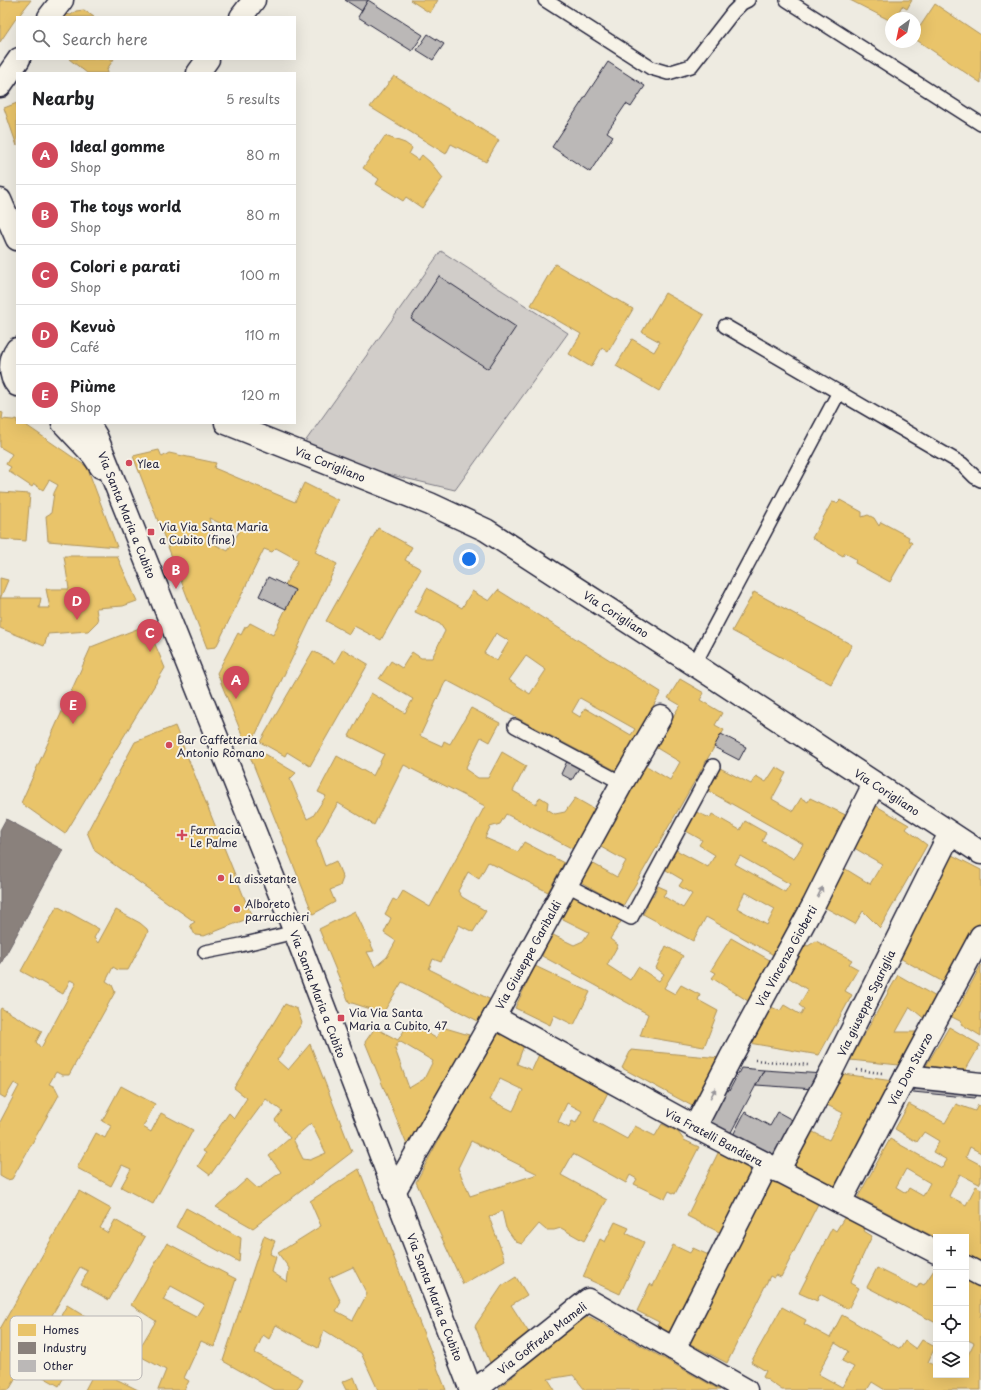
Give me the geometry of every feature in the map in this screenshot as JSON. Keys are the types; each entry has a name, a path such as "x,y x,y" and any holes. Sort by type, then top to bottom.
{"street":[{"path":"50,16 62,0"},
{"path":"242,16 254,0"},
{"path":"0,86 18,60"},
{"path":"199,72 207,60"},
{"path":"0,200 16,237"},
{"path":"0,349 16,346"},
{"path":"16,351 11,363 12,373 16,383"},
{"path":"0,380 16,388"},
{"path":"64,424 93,455 118,491"},
{"name":"Via Corigliano","path":"229,424 430,504 486,530 981,853"},
{"name":"Via Santa Maria a Cubito","path":"94,427 118,491 295,932 471,1390"},
{"name":"Via Giuseppe Garibaldi","path":"394,1192 494,1016 660,716"},
{"name":"Via Vincenzo Gioberti","path":"695,1127 814,904 874,784"},
{"name":"Via giuseppe Sgariglia","path":"773,1168 833,1068 950,833"},
{"name":"Via Don Sturzo","path":"840,1202 981,936"},
{"name":"Via Fratelli Bandiera","path":"494,1016 695,1127 933,1250"},
{"path":"906,1076 981,1084"},
{"path":"674,1349 773,1168"},
{"path":"969,1269 981,1275"},
{"name":"Via Goffredo Mameli","path":"475,1390 588,1300 746,1390"}],"lane":[{"path":"545,0 650,68 668,73 691,66 733,12 742,3 748,0"},
{"path":"787,0 981,124"},
{"path":"724,326 962,464 975,477 981,480"},
{"path":"694,665 839,392"},
{"path":"515,726 622,783"},
{"path":"567,885 631,918 713,766"},
{"path":"205,952 241,946 295,932"}],"shaded area":[{"path":"441,251 568,333 455,490 362,468 302,446"}],"building: Homes":[{"path":"0,0 31,0 19,16 16,16 16,18 0,42"},
{"path":"410,0 438,0 430,13"},
{"path":"850,0 912,0 907,9 902,6 898,12 885,12 885,18"},
{"path":"935,4 981,35 981,83 921,43 921,25"},
{"path":"84,10 93,16 59,16 61,13 71,15 76,11"},
{"path":"70,60 113,60 107,69 108,72 86,72"},
{"path":"394,76 499,140 486,162 451,144 446,154 370,107"},
{"path":"16,103 16,143 4,108"},
{"path":"385,136 405,143 412,148 409,154 418,160 422,155 443,178 422,208 406,197 403,201 376,184 379,179 363,168"},
{"path":"555,264 633,309 608,352 602,348 591,367 569,354 581,334 531,305"},
{"path":"665,293 704,315 659,391 616,366 632,339 654,352 660,342 642,332"},
{"path":"0,412 3,413 2,419 16,419 16,424 24,424 87,467 117,547 48,541 46,516 51,513 54,493 58,485 49,480 43,490 34,484 32,487 8,471 11,467 6,464 12,454 0,447"},
{"path":"159,450 162,457 169,453 216,463 214,468 295,502 304,483 338,500 315,552 337,564 253,740 243,737 217,673 238,633 241,635 245,627 250,623 273,635 295,590 285,585 298,560 276,548 272,552 264,549 216,647 207,648 133,456","holes":["209,518 239,532 228,551 216,545"]},
{"path":"0,492 30,494 26,541 0,539"},
{"path":"840,500 862,512 862,517 868,515 874,518 879,526 881,522 909,537 908,540 912,543 890,582 855,563 856,559 845,553 843,556 812,538 832,502 837,503"},
{"path":"378,528 412,547 405,560 421,569 381,640 354,626 349,634 326,621"},
{"path":"64,556 117,556 137,601 123,606 96,608 98,621 88,631 48,634 44,646 0,628 0,598 41,598 39,608 50,608 46,589 69,589"},
{"path":"0,578 8,580 0,599"},
{"path":"427,588 462,608 472,591 489,601 498,590 661,692 617,771 446,680 420,736 442,746 444,741 450,744 471,708 500,723 490,742 481,737 465,769 478,778 488,778 502,752 526,766 513,791 536,804 540,797 548,802 547,809 555,814 565,812 575,798 596,810 575,850 506,814 500,824 490,827 485,838 518,852 524,842 564,863 548,892 488,862 479,879 468,872 458,891 462,897 486,911 473,932 459,925 441,962 433,959 429,969 491,1000 480,1022 402,982 383,1013 349,1002 319,929 355,911 374,951 367,952 375,967 387,957 396,941 384,933 391,918 385,914 393,899 397,901 403,891 430,907 485,806 404,765 374,825 338,803 316,841 325,866 336,861 343,878 340,886 330,890 335,902 313,914 249,754 256,749 296,773 290,779 307,819 313,816 326,796 318,792 337,756 373,776 384,754 349,736 371,693 405,713 413,699 379,679 391,661 402,668 412,652 421,658 432,658 445,631 440,624 415,612","holes":["496,633 509,641 497,661 484,653","526,656 546,670 530,694 509,680","580,698 635,729 631,735 585,708 580,717 572,712"]},
{"path":"754,592 852,645 831,684 732,631"},
{"path":"147,625 165,668 65,834 21,803 91,647"},
{"path":"343,649 368,664 310,766 287,752 285,756 260,742 313,651 335,663"},
{"path":"680,679 704,693 700,700 722,713 715,725 724,730 623,906 579,881 590,862 617,877 626,861 599,846 645,765 670,780 680,762 655,747 680,705 668,698"},
{"path":"175,726 252,917 204,936 195,935 190,925 195,922 95,851 87,832 135,742"},
{"path":"718,767 751,784 756,776 766,782 776,767 786,773 772,799 793,811 801,798 808,802 810,798 852,818 833,856 827,853 779,958 706,917 693,941 643,914 648,905 643,903 648,893 653,896 658,886 667,890 663,896 683,908 692,894 679,886 683,880 666,870 676,850 708,867 715,855 699,845 702,840 686,831 696,812 710,818 712,814 740,830 745,821 766,833 762,841 794,859 803,844 707,790","holes":["740,856 790,884 785,892 735,864","745,892 775,909 767,925 737,908"]},
{"path":"873,804 909,825 906,829 927,845 880,928 863,911 855,924 817,903 839,865 870,884 882,864 849,845"},
{"path":"948,853 981,870 981,920 947,984 894,955"},
{"path":"573,892 622,920 610,939 618,945 607,965 630,980 638,967 659,981 664,974 656,968 666,946 683,956 664,988 675,994 681,985 700,995 698,1000 718,1011 704,1047 640,1036 648,1014 542,956 551,934 574,945 583,941 589,932 559,917"},
{"path":"57,906 99,929 94,938 98,943 116,910 140,923 147,929 148,932 128,970 118,970 113,967 106,981 112,985 115,992 69,1075 62,1075 56,1072 49,1084 55,1087 59,1095 12,1179 7,1180 0,1176 0,1122 19,1086 14,1083 5,1098 0,1095 0,1010 1,1008 42,1031 36,1042 41,1048 76,983 70,980 63,994 21,971"},
{"path":"731,938 775,963 748,1001 712,978 716,973 711,970"},
{"path":"816,941 852,960 849,964 858,969 845,991 852,995 819,1055 749,1043 767,1005 780,1011 784,1005 801,1015 804,1009 799,1005 808,990 783,974 804,944 808,946"},
{"path":"981,965 981,1036 961,1024 962,1022 950,1016 956,1005 959,1007"},
{"path":"535,966 590,992 574,1025 554,1015 550,1025 515,1008"},
{"path":"898,975 938,998 926,1020 910,1007 896,1032 918,1032 899,1065 850,1060"},
{"path":"285,1004 297,1009 302,1023 277,1060 288,1070 310,1044 352,1152 253,1228 216,1207 247,1179 258,1189 281,1172 269,1156 290,1138 275,1120 282,1111 266,1099 210,1175 198,1166 206,1153 203,1151 229,1113 234,1118 247,1098 234,1088","holes":["311,1123 326,1153 310,1160 303,1159 293,1139"]},
{"path":"409,1023 436,1038 442,1027 469,1035 416,1146 409,1150 365,1042 375,1028 398,1040","holes":["399,1041 433,1061 424,1079 409,1088 395,1049"]},
{"path":"949,1027 980,1045 965,1071 926,1066"},
{"path":"498,1030 524,1045 517,1064 532,1070 541,1050 611,1086 594,1121 627,1139 635,1126 655,1136 662,1124 678,1132 684,1140 699,1147 675,1194 669,1191 665,1199 634,1184 637,1179 630,1175 626,1183 573,1154 561,1175 607,1200 584,1241 561,1228 546,1230 539,1224 522,1244 516,1242 506,1228 502,1211 489,1217 505,1260 463,1284 416,1182","holes":["500,1079 523,1090 513,1111 490,1100","567,1103 582,1111 576,1123 572,1121 569,1128 558,1122","471,1141 538,1174 470,1196 458,1168"]},
{"path":"631,1050 721,1058 694,1107 622,1068"},
{"path":"836,1073 900,1082 836,1191 793,1168 802,1150 798,1147 807,1129 829,1140 843,1113 821,1102"},
{"path":"121,1086 155,1104 143,1127 151,1132 161,1113 193,1130 153,1204 121,1187 131,1169 122,1165 111,1186 77,1168 96,1133 105,1138 111,1126 102,1121"},
{"path":"909,1104 945,1123 956,1104 975,1111 978,1105 981,1107 981,1153 970,1147 966,1157 981,1165 981,1181 979,1184 960,1174 949,1196 966,1205 976,1186 981,1189 981,1262 969,1256 969,1234 933,1234 933,1236 858,1197 890,1139 942,1168 947,1160 933,1152 939,1141 924,1132 917,1142 895,1129","holes":["906,1169 930,1183 923,1196 909,1188 906,1193 896,1187"]},
{"path":"719,1151 757,1170 725,1235 687,1216"},
{"path":"359,1169 446,1390 378,1390 361,1353 324,1330 318,1348 276,1325 269,1339 263,1335 255,1353 303,1379 297,1390 274,1390 223,1361 264,1236 275,1241 270,1254 276,1257 272,1272 287,1282 289,1268 278,1253 321,1226 310,1201","holes":["353,1267 367,1294 353,1320 336,1311 341,1302 329,1278"]},
{"path":"773,1176 820,1200 781,1277 776,1275 774,1278 770,1276 727,1363 687,1342"},
{"path":"79,1191 111,1209 100,1228 108,1233 115,1220 145,1237 109,1300 81,1284 88,1271 80,1267 52,1315 54,1316 10,1316 10,1380 15,1380 9,1390 0,1390 0,1329"},
{"path":"186,1208 241,1238 239,1262 176,1227"},
{"path":"846,1215 866,1226 864,1231 872,1236 850,1283 859,1288 848,1309 820,1294 817,1301 799,1293 832,1228 836,1231"},
{"path":"615,1222 629,1228 626,1233 644,1242 620,1294 583,1277 600,1239 605,1242"},
{"path":"167,1243 236,1279 214,1347 201,1341 184,1378 189,1381 184,1390 158,1390 166,1370 142,1357 142,1344 156,1321 131,1305","holes":["171,1286 204,1304 196,1317 163,1300"]},
{"path":"673,1245 690,1253 693,1248 713,1257 676,1335 657,1326 659,1322 637,1311 650,1284 653,1286"},
{"path":"877,1268 917,1288 920,1283 924,1285 933,1272 933,1321 867,1287"},
{"path":"971,1272 981,1277 981,1390 885,1390 872,1382 867,1390 782,1390 763,1377 766,1371 751,1362 782,1307 806,1320 804,1324 830,1338 842,1315 900,1349 905,1341 916,1349 922,1340 933,1346 933,1351 928,1362 933,1364 933,1378 969,1378 969,1353 974,1343 969,1340 969,1275","holes":["835,1343 848,1351 842,1361 854,1367 842,1387 818,1374"]},
{"path":"516,1277 527,1295 511,1305 533,1339 491,1365 475,1326 502,1286"},
{"path":"67,1305 85,1316 61,1316"},
{"path":"590,1317 720,1390 585,1390 573,1375 548,1379 555,1390 500,1390 499,1388 581,1319"},
{"path":"354,1377 359,1390 346,1390 342,1382"},
{"path":"48,1380 62,1380 59,1386"},
{"path":"90,1380 118,1380 138,1390 85,1390"}],"building: Industry":[{"path":"6,819 63,850 0,965 0,830"}],"building: Other":[{"path":"345,0 368,0 362,11"},
{"path":"368,0 423,35 412,51 358,17"},
{"path":"428,34 444,44 433,60 417,50"},
{"path":"608,62 645,86 631,107 626,104 607,132 613,136 590,172 552,147"},
{"path":"439,276 516,327 488,369 411,319"},
{"path":"268,577 295,590 286,609 259,596"},
{"path":"721,734 746,747 739,760 714,747"},
{"path":"567,761 579,768 572,780 561,774"},
{"path":"741,1068 764,1070 729,1136 703,1122 722,1087 729,1091"},
{"path":"764,1070 823,1074 814,1089 756,1085"},
{"path":"914,1082 981,1089 975,1098 913,1092"},
{"path":"745,1112 770,1126 778,1112 796,1122 775,1161 732,1137"}],"place":[{"name":"Ylea","path":"129,463"},
{"name":"Via Via Santa Maria a Cubito (fine)","path":"151,532"},
{"name":"The toys world","path":"176,589"},
{"name":"Kevuò","path":"77,620"},
{"name":"Colori e parati","path":"150,652"},
{"name":"Ideal gomme","path":"236,699"},
{"name":"Piùme","path":"73,724"},
{"name":"Bar Caffetteria Antonio Romano","path":"169,745"},
{"name":"Farmacia Le Palme","path":"182,835"},
{"name":"La dissetante","path":"221,878"},
{"name":"Alboreto parrucchieri","path":"237,909"},
{"name":"Via Via Santa Maria a Cubito, 47","path":"341,1018"}]}
